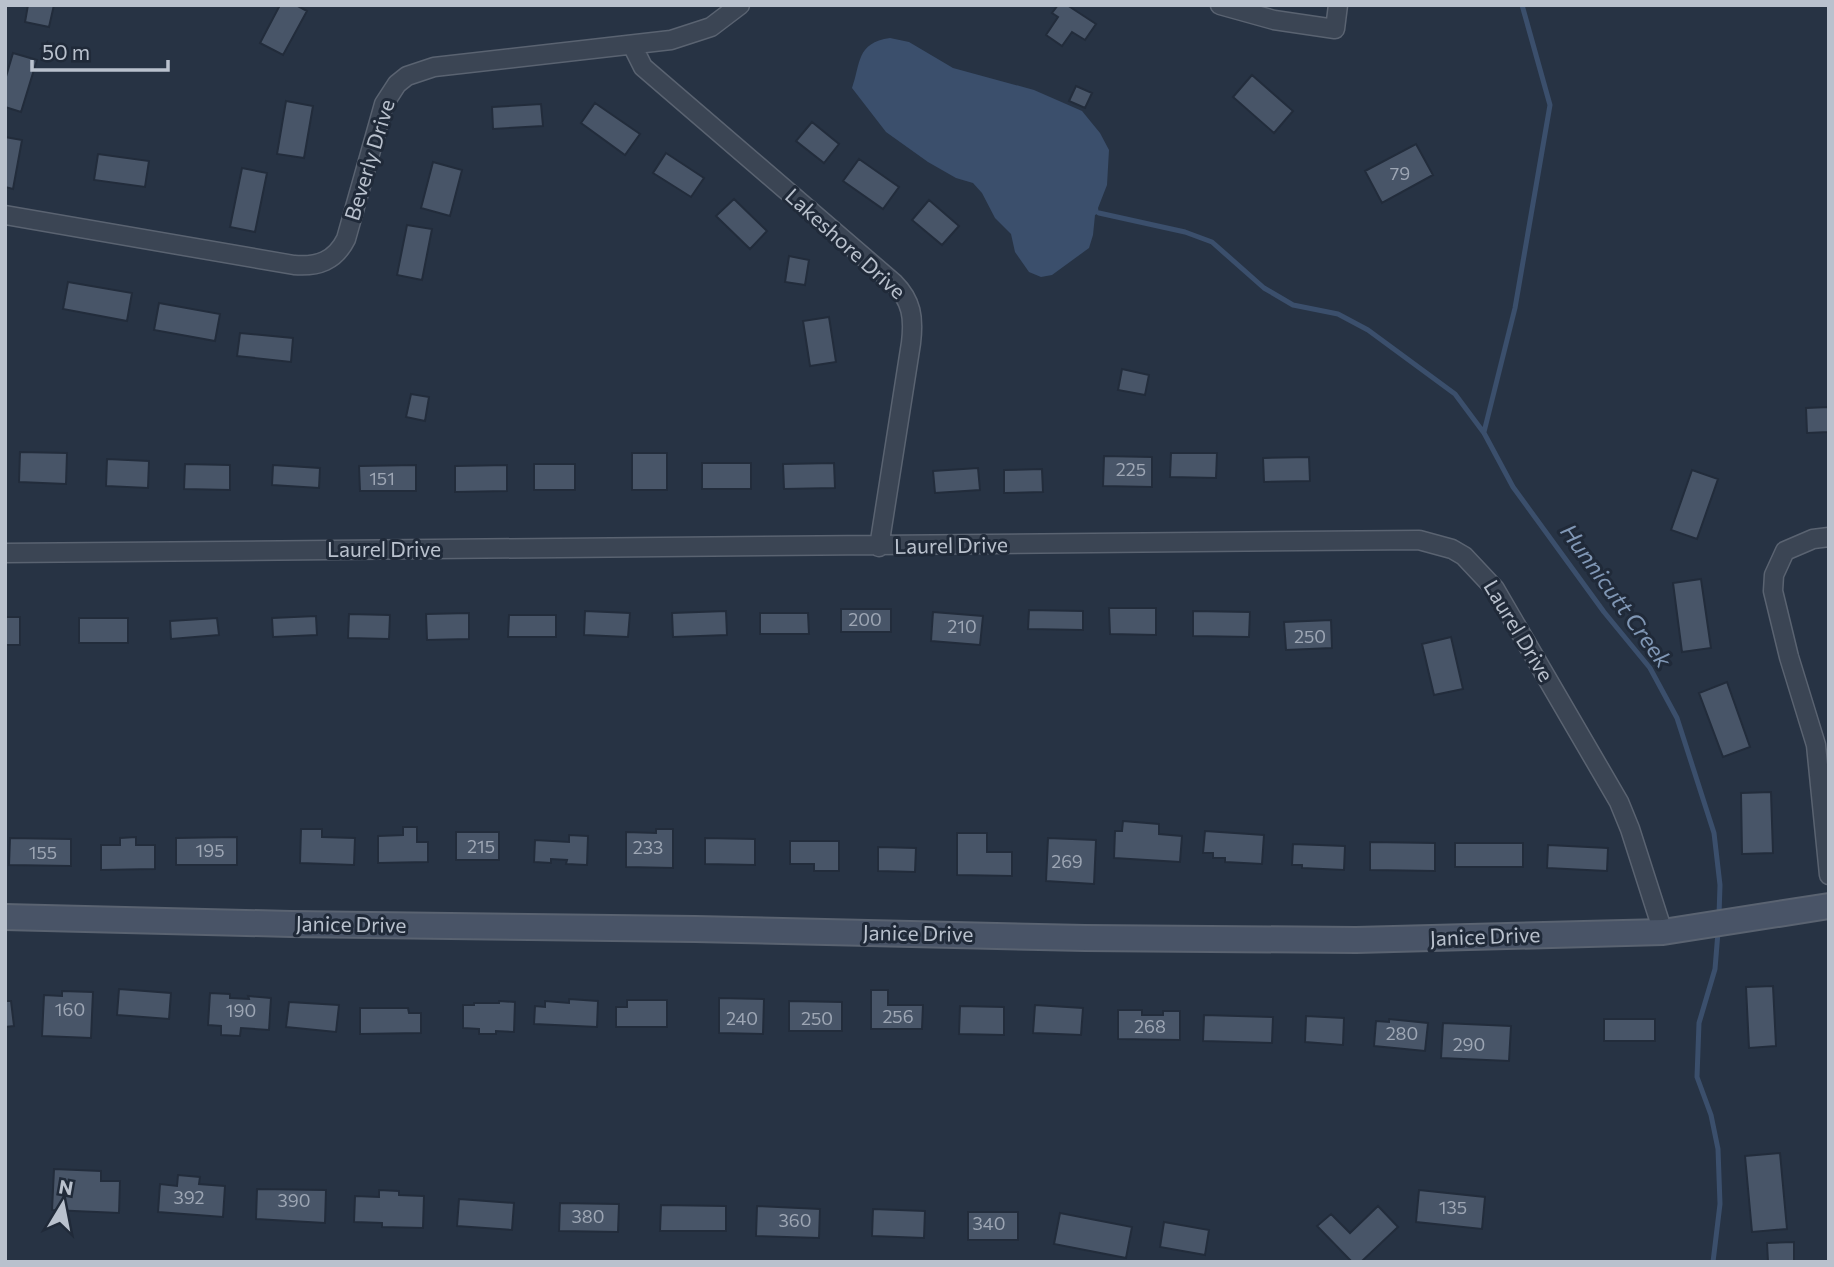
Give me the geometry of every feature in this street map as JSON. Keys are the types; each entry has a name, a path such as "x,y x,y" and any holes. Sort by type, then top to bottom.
{"street":[{"name":"Beverly Drive","path":"5,215 294,265 323,263 337,254 346,239 384,104 397,84 407,76 434,67 632,45 692,34 711,27 740,5"},
{"path":"1220,5 1274,20 1335,29 1338,5"},
{"name":"Lakeshore Drive","path":"632,45 643,67 894,283 908,301 913,326 911,343 878,547"},
{"path":"1821,538 1786,551 1774,575 1773,591 1789,657 1816,745 1829,875"},
{"name":"Laurel Drive","path":"5,553 1419,540 1452,549 1477,568 1495,589 1619,802 1663,932"},
{"name":"Janice Drive","path":"5,917 1110,938 1427,939 1663,932 1829,905"}],"water":[{"path":"890,38 909,42 953,68 1034,90 1082,111 1100,133 1109,150 1107,185 1098,208 1099,213 1095,215 1089,248 1052,275 1041,277 1029,272 1015,252 1011,234 995,218 982,193 973,183 956,178 928,162 886,132 852,88 865,49 871,44"}],"building":[{"path":"28,5 54,5 49,27 25,22"},
{"path":"280,5 296,5 307,11 283,55 260,43"},
{"path":"1058,5 1067,5 1096,24 1085,40 1072,32 1062,46 1046,35 1058,17 1052,13"},
{"path":"13,53 37,60 21,112 5,107 5,80"},
{"path":"1252,75 1293,111 1274,133 1233,97"},
{"path":"1076,86 1092,93 1085,108 1069,101"},
{"path":"286,101 313,106 304,158 277,154"},
{"path":"595,103 640,134 625,155 581,123"},
{"path":"541,104 543,126 493,129 492,107"},
{"path":"812,122 839,144 824,163 796,141"},
{"path":"5,137 22,140 13,189 5,187"},
{"path":"1416,144 1433,175 1382,203 1365,171"},
{"path":"666,153 704,178 691,197 653,173"},
{"path":"98,154 149,161 145,187 94,180"},
{"path":"859,159 899,187 883,209 843,181"},
{"path":"433,162 462,170 450,216 421,208"},
{"path":"242,168 267,173 255,232 230,227"},
{"path":"734,199 767,231 750,249 716,216"},
{"path":"929,200 959,226 942,245 912,220"},
{"path":"407,225 432,229 422,280 397,275"},
{"path":"789,256 809,260 805,285 785,282"},
{"path":"68,282 132,293 127,321 63,309"},
{"path":"159,303 220,314 215,341 154,330"},
{"path":"829,317 836,362 810,366 803,321"},
{"path":"240,333 293,338 291,362 237,356"},
{"path":"1122,369 1149,375 1145,395 1118,390"},
{"path":"411,394 429,397 425,421 406,417"},
{"path":"1829,407 1829,432 1807,433 1806,408"},
{"path":"20,452 67,453 66,484 19,482"},
{"path":"632,453 667,453 667,490 632,490"},
{"path":"1171,453 1217,453 1216,478 1170,477"},
{"path":"1104,456 1152,457 1152,487 1103,486"},
{"path":"1309,457 1310,481 1264,482 1263,458"},
{"path":"107,459 149,461 148,488 106,486"},
{"path":"702,463 751,463 751,489 702,489"},
{"path":"834,463 835,488 784,489 783,464"},
{"path":"185,464 230,465 230,490 184,489"},
{"path":"534,464 575,464 575,490 534,490"},
{"path":"273,465 320,468 319,488 272,485"},
{"path":"416,465 416,491 360,491 359,466"},
{"path":"507,465 507,491 455,492 455,466"},
{"path":"978,468 980,490 935,493 933,471"},
{"path":"1042,469 1043,492 1004,493 1004,470"},
{"path":"1692,470 1718,479 1697,539 1671,530"},
{"path":"1701,579 1711,648 1682,652 1673,583"},
{"path":"1109,608 1156,608 1156,635 1110,634"},
{"path":"841,609 891,609 891,632 841,632"},
{"path":"1029,610 1083,611 1083,630 1028,629"},
{"path":"585,611 630,613 628,637 584,635"},
{"path":"726,611 727,635 673,637 672,613"},
{"path":"1193,611 1250,612 1249,637 1193,636"},
{"path":"933,612 983,616 980,645 931,641"},
{"path":"469,613 469,639 427,640 426,614"},
{"path":"760,613 808,613 809,634 760,634"},
{"path":"349,614 390,615 389,639 348,638"},
{"path":"509,615 556,615 556,637 508,637"},
{"path":"316,616 317,635 273,637 272,618"},
{"path":"5,617 20,617 20,645 5,645"},
{"path":"79,618 128,618 128,643 79,643"},
{"path":"217,618 219,635 171,639 170,621"},
{"path":"1331,620 1332,648 1286,650 1284,622"},
{"path":"1451,637 1463,689 1434,695 1422,644"},
{"path":"1727,682 1750,747 1723,757 1699,693"},
{"path":"1771,792 1773,853 1742,854 1741,793"},
{"path":"1123,821 1159,824 1159,834 1182,836 1180,862 1114,858 1115,831 1122,831"},
{"path":"403,827 417,827 417,842 428,842 428,862 378,863 378,836 403,835"},
{"path":"301,829 322,829 322,837 355,838 354,865 300,863"},
{"path":"656,829 673,829 673,868 626,867 626,832 656,833"},
{"path":"1205,831 1264,835 1262,864 1225,862 1225,858 1213,858 1213,853 1203,853"},
{"path":"456,832 499,832 499,860 456,860"},
{"path":"957,833 987,833 987,852 1012,852 1012,876 957,875"},
{"path":"569,835 588,836 587,865 566,864 567,860 551,859 551,863 534,862 535,840 569,842"},
{"path":"136,837 136,845 155,845 155,869 101,870 101,845 120,845 120,838"},
{"path":"237,837 237,865 176,865 176,838"},
{"path":"10,838 71,839 71,866 9,865"},
{"path":"705,838 755,839 755,865 705,864"},
{"path":"1048,838 1096,840 1094,884 1046,881"},
{"path":"790,841 839,841 839,871 814,871 814,864 790,864"},
{"path":"1370,842 1435,843 1435,871 1370,870"},
{"path":"1455,843 1523,843 1523,867 1455,867"},
{"path":"1293,844 1345,846 1344,870 1292,865"},
{"path":"1548,845 1608,848 1607,871 1547,868"},
{"path":"878,847 916,848 915,872 878,871"},
{"path":"1773,986 1776,1046 1749,1048 1746,987"},
{"path":"119,989 171,993 169,1019 117,1015"},
{"path":"871,990 888,990 888,1005 923,1005 922,1029 871,1029"},
{"path":"62,991 93,992 91,1038 42,1036 44,995 62,996"},
{"path":"210,993 230,994 230,998 271,998 269,1030 241,1028 240,1036 221,1035 221,1026 208,1025"},
{"path":"719,998 764,999 763,1034 719,1033"},
{"path":"569,999 598,1001 597,1027 534,1024 535,1006 545,1007 545,1001 569,1003"},
{"path":"627,1000 667,1000 667,1027 616,1027 616,1007 627,1007"},
{"path":"5,1001 11,1001 14,1026 5,1027"},
{"path":"789,1001 842,1002 842,1031 789,1031"},
{"path":"289,1002 339,1005 336,1032 286,1027"},
{"path":"515,1002 514,1032 479,1034 479,1029 463,1028 463,1005"},
{"path":"1035,1005 1083,1008 1081,1035 1033,1033"},
{"path":"960,1006 1004,1007 1004,1035 959,1034"},
{"path":"360,1008 408,1008 409,1013 421,1013 421,1033 360,1034"},
{"path":"1118,1010 1142,1010 1142,1015 1163,1015 1163,1011 1180,1011 1180,1040 1118,1039"},
{"path":"1204,1015 1273,1017 1272,1043 1203,1041"},
{"path":"1306,1016 1344,1018 1343,1045 1305,1042"},
{"path":"1389,1019 1428,1023 1425,1051 1374,1046 1376,1021 1389,1022"},
{"path":"1604,1019 1655,1019 1655,1041 1604,1041"},
{"path":"1443,1023 1511,1026 1509,1061 1441,1058"},
{"path":"1780,1153 1787,1229 1752,1232 1745,1156"},
{"path":"54,1169 101,1171 101,1181 120,1181 119,1213 52,1210"},
{"path":"178,1175 200,1177 199,1184 225,1186 223,1217 158,1212 160,1184 177,1186"},
{"path":"257,1189 326,1190 325,1223 256,1219"},
{"path":"379,1190 399,1191 399,1195 424,1196 423,1228 382,1227 382,1223 354,1222 355,1196 379,1197"},
{"path":"1419,1190 1485,1197 1482,1229 1416,1222"},
{"path":"459,1199 514,1203 512,1230 457,1226"},
{"path":"560,1203 619,1204 618,1232 559,1231"},
{"path":"661,1205 726,1206 726,1231 660,1231"},
{"path":"757,1206 820,1209 819,1238 756,1236"},
{"path":"1378,1206 1398,1227 1361,1262 1352,1262 1317,1226 1331,1214 1350,1233"},
{"path":"873,1209 925,1211 924,1238 872,1236"},
{"path":"968,1212 1018,1212 1018,1240 968,1240"},
{"path":"1060,1213 1132,1227 1126,1258 1054,1244"},
{"path":"1164,1222 1209,1230 1205,1255 1160,1247"},
{"path":"1794,1242 1794,1262 1768,1262 1767,1243"}],"waterway":[{"name":"Hunnicutt Creek","path":"1484,432 1515,308 1550,105 1522,5"},
{"name":"Hunnicutt Creek","path":"1099,213 1185,232 1212,242 1264,288 1293,305 1338,314 1368,330 1455,394 1484,433 1513,487 1604,612 1650,668 1677,718 1714,833 1720,885 1719,915"},
{"name":"Hunnicutt Creek","path":"1713,1262 1720,1204 1718,1149 1711,1115 1697,1077 1699,1023 1715,969 1718,932"}]}
